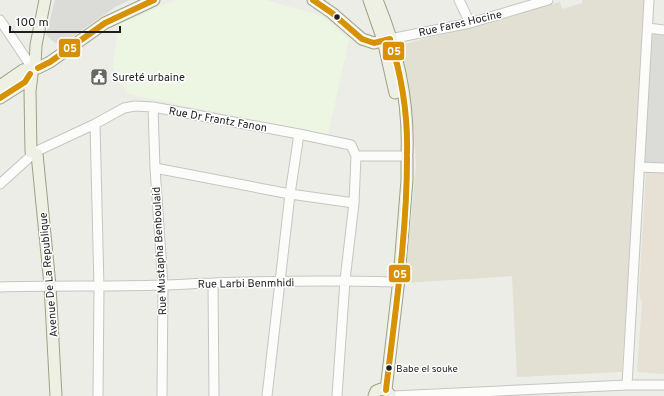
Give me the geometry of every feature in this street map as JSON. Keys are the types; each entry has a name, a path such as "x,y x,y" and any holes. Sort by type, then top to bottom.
{"main road":[{"name":"Avenue De La Republique","path":"45,0 36,45 30,91 35,152 50,285 56,396"},
{"path":"0,86 23,70 33,70 50,62 105,23 154,0"},
{"name":"Rue Fares Hocine","path":"313,0 332,13 362,39 374,43 387,40"},
{"path":"369,0 387,40"},
{"path":"377,0 387,40 399,112 407,180 399,279 384,393"},
{"path":"0,98 25,82 33,70"},
{"path":"384,393 404,155"}],"street":[{"path":"459,0 470,23"},
{"name":"Rue Fares Hocine","path":"387,40 470,23 523,4 548,0"},
{"path":"627,384 650,0"},
{"path":"0,20 33,70"},
{"path":"648,28 664,30"},
{"name":"Rue Dr Frantz Fanon","path":"0,184 35,152 95,124 124,108 135,106 153,107 351,145 356,156"},
{"name":"Rue Mustapha Benboulaid","path":"153,107 155,168 163,285 162,396"},
{"path":"95,124 99,286 98,396"},
{"path":"267,396 290,194 299,134"},
{"path":"337,396 346,280 354,203 356,156 404,155"},
{"path":"640,167 664,168"},
{"path":"155,168 290,194 354,203"},
{"name":"Rue Larbi Benmhidi","path":"0,287 50,285 163,285 346,280 393,282"},
{"path":"213,283 214,396"},
{"path":"384,393 627,384 664,385"}],"shaded area":[{"path":"55,0 130,0 117,6 63,43 55,43 46,35"},
{"path":"175,0 265,0 322,16 349,40 328,135 128,94 113,67 118,25"},
{"path":"582,0 646,0 622,372 517,377 512,276 405,283 416,165 412,109 401,45 560,2 562,9 582,3"},
{"path":"648,28 664,30 664,168 640,167"},
{"path":"646,171 664,173 664,374 637,372 642,303 639,293"}],"transit line":[{"name":"05","path":"38,68 50,62 105,23 154,0"},
{"name":"05","path":"313,0 332,13 362,39 374,43 390,39 398,67 403,96 407,154"},
{"name":"05","path":"0,98 25,82 30,74"},
{"name":"05","path":"386,390 403,245 407,157"}],"place":[{"name":"Sureté urbaine","path":"99,77"},
{"name":"Babe el souke","path":"389,368"}]}
